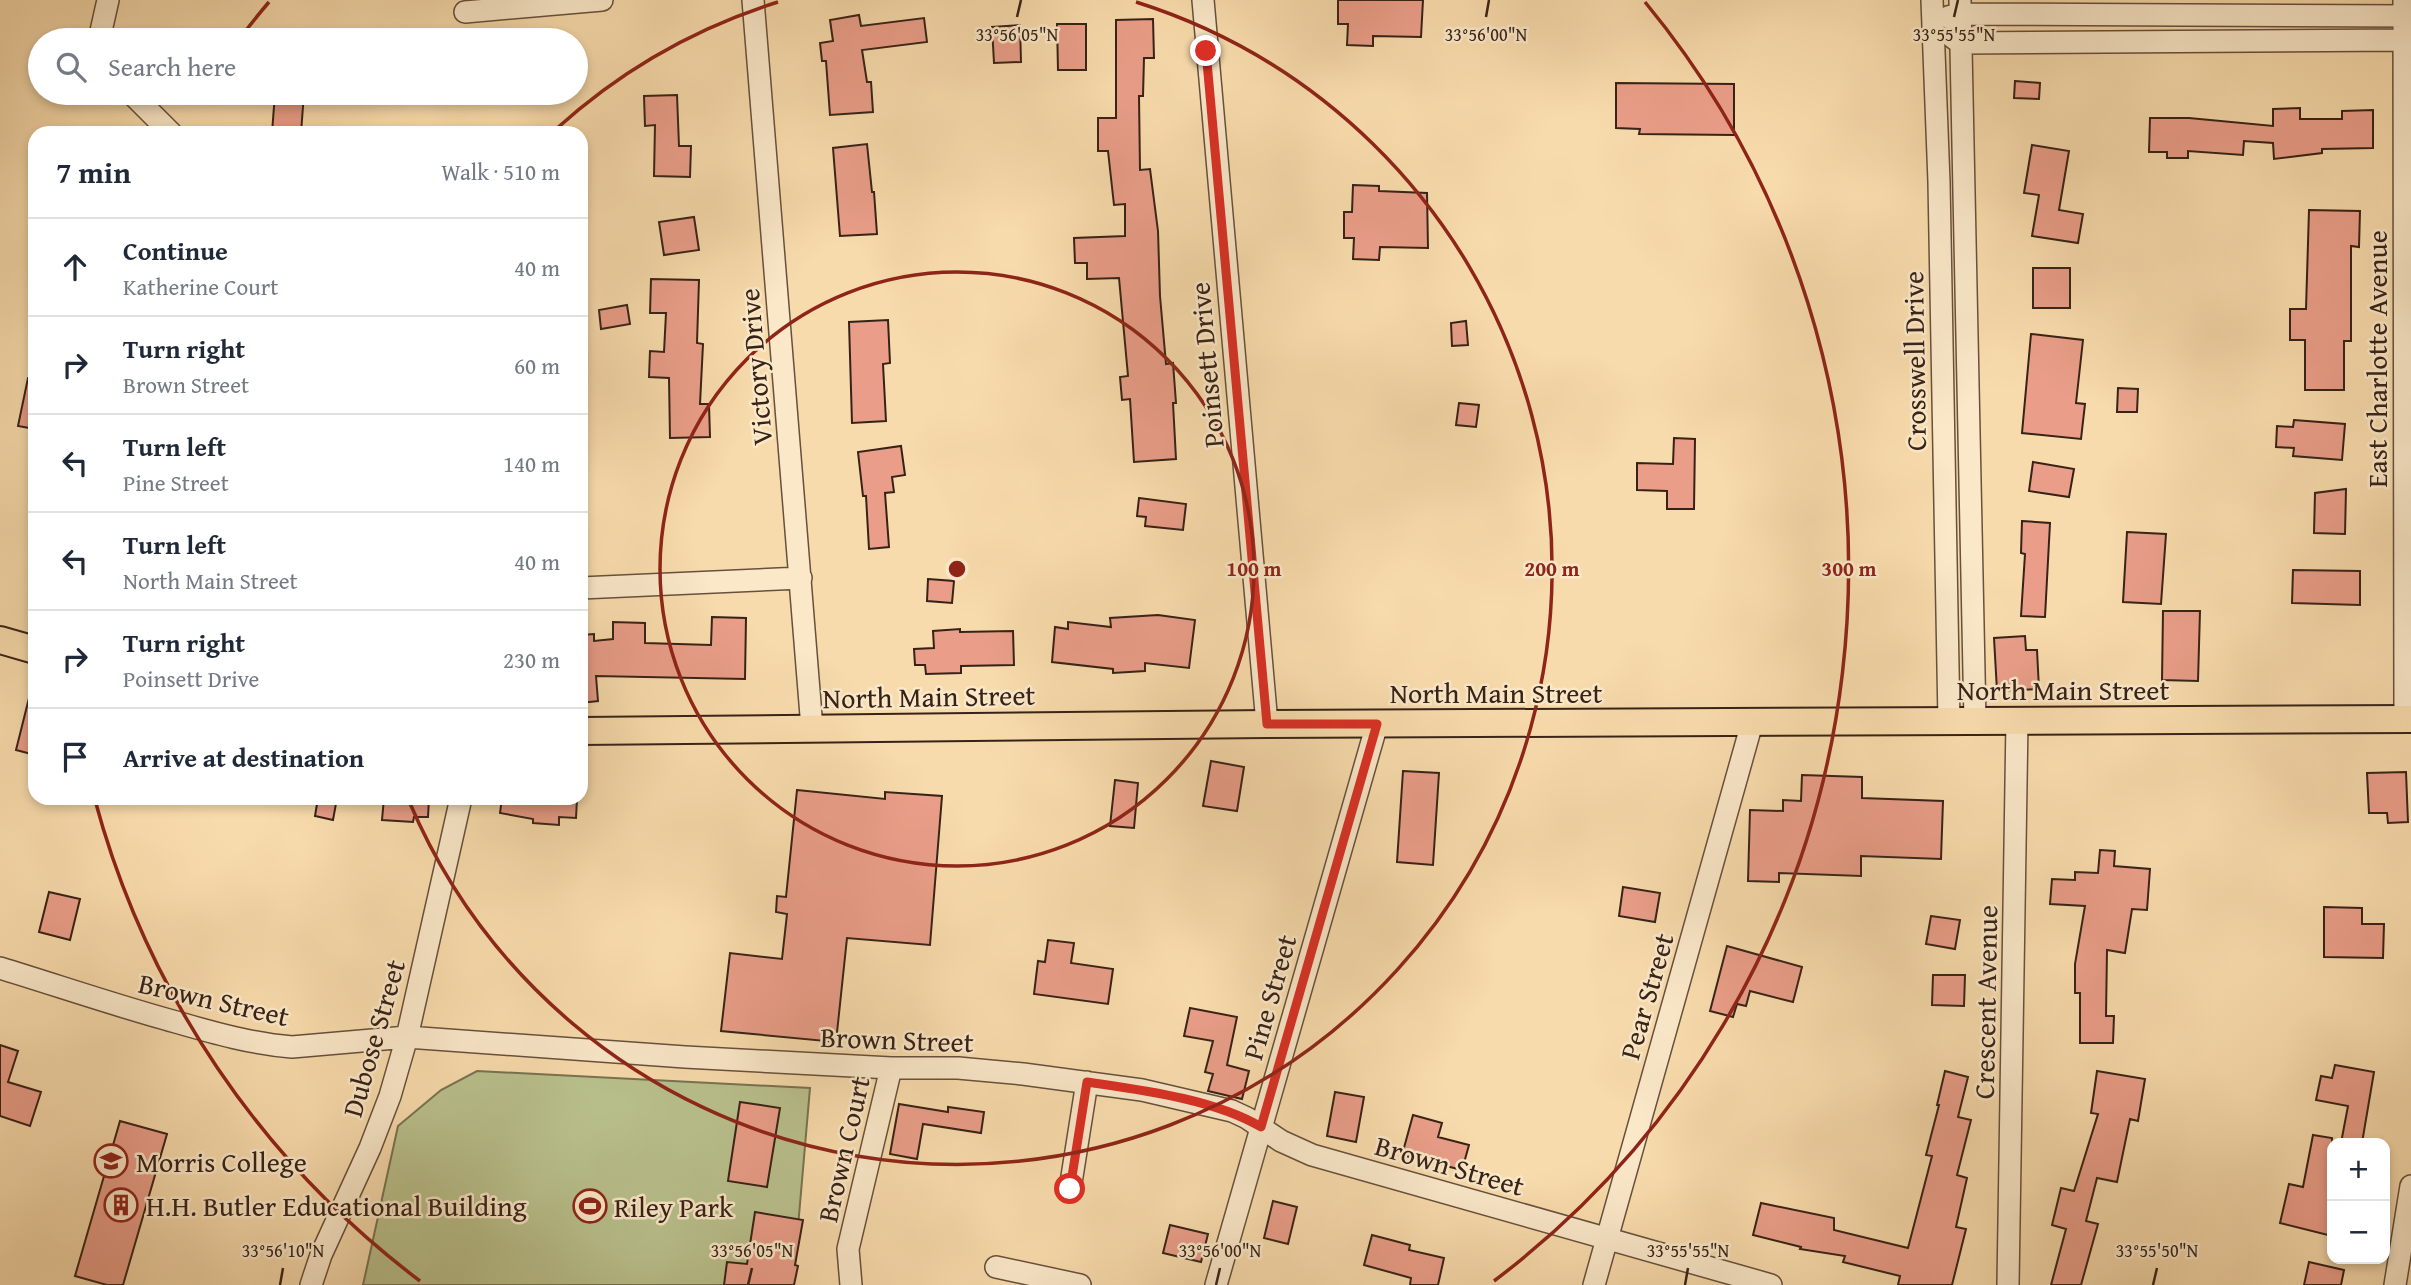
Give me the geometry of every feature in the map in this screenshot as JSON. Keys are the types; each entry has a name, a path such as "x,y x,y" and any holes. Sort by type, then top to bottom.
{"main road":[{"path":"0,640 28,648"},
{"name":"North Main Street","path":"588,731 1267,724 2408,719"}],"street":[{"path":"102,28 108,0"},
{"path":"465,12 602,0"},
{"name":"Victory Drive","path":"753,0 812,729"},
{"name":"Poinsett Drive","path":"1203,0 1267,724"},
{"path":"1933,11 1960,7 2407,21"},
{"name":"Crosswell Drive","path":"1960,7 1962,721"},
{"path":"1933,11 1961,43 2407,21"},
{"name":"Crosswell Drive","path":"1933,11 1962,721"},
{"name":"East Charlotte Avenue","path":"2407,21 2408,719"},
{"path":"143,105 164,126"},
{"path":"588,589 801,578"},
{"name":"Crescent Avenue","path":"2008,1285 2017,721"},
{"name":"Pear Street","path":"1594,1285 1752,723"},
{"name":"Pine Street","path":"1216,1285 1377,724"},
{"name":"Dubose Street","path":"311,1285 321,1255 390,1096 407,1037 459,805"},
{"name":"Brown Street","path":"0,968 156,1017 220,1034 292,1048 407,1037 671,1056 891,1068 958,1068 1142,1090 1232,1111 1312,1155 1771,1285"},
{"name":"Brown Court","path":"851,1285 848,1249 891,1068"},
{"path":"1070,1189 1087,1082"},
{"path":"2395,1285 2405,1261 2411,1186"},
{"path":"996,1267 1080,1285"}],"green space":[{"name":"Riley Park","path":"477,1071 810,1088 793,1285 363,1285 398,1126 441,1090"}],"building":[{"path":"1338,0 1423,0 1421,37 1373,36 1373,46 1347,45 1348,24 1338,24"},
{"path":"859,15 861,26 924,18 927,42 862,50 867,82 871,82 873,112 830,115 826,61 822,61 820,43 833,41 830,20"},
{"path":"1153,19 1154,58 1144,58 1143,96 1139,96 1140,170 1150,169 1158,231 1166,364 1173,363 1176,459 1134,462 1130,399 1122,400 1120,377 1128,376 1119,278 1087,279 1087,263 1075,263 1074,238 1125,236 1125,204 1114,205 1108,151 1098,151 1098,118 1116,118 1116,20"},
{"path":"1057,24 1086,24 1086,70 1058,70"},
{"path":"1020,25 1021,62 994,63 992,27"},
{"path":"2015,81 2040,83 2039,99 2014,98"},
{"path":"1616,83 1734,84 1734,135 1639,134 1640,129 1616,128"},
{"path":"677,95 679,146 691,146 690,177 654,176 655,125 645,126 644,96"},
{"path":"274,105 303,105 302,126 273,126"},
{"path":"2300,108 2300,119 2342,119 2342,111 2373,110 2373,148 2322,149 2322,153 2274,159 2273,143 2244,141 2243,155 2188,151 2188,158 2167,158 2167,152 2149,152 2150,118 2189,118 2273,126 2273,109"},
{"path":"867,144 877,234 840,236 833,148"},
{"path":"2032,145 2069,151 2059,210 2083,214 2078,243 2032,236 2039,195 2024,193"},
{"path":"1353,185 1379,186 1379,191 1427,193 1428,248 1380,247 1379,260 1353,259 1354,238 1344,238 1344,212 1352,212"},
{"path":"2309,210 2360,211 2359,247 2351,246 2351,341 2344,341 2344,390 2305,390 2305,340 2290,340 2290,309 2306,309"},
{"path":"694,217 699,250 664,255 659,222"},
{"path":"2033,268 2070,268 2070,308 2033,308"},
{"path":"651,279 699,280 697,343 703,344 700,404 709,404 710,437 670,438 669,378 649,377 650,351 664,352 666,313 650,313"},
{"path":"627,305 630,324 601,329 599,310"},
{"path":"888,320 890,363 883,364 886,421 852,423 849,322"},
{"path":"1466,321 1468,345 1452,346 1451,323"},
{"path":"2031,334 2083,340 2076,403 2085,404 2081,439 2022,433"},
{"path":"28,378 28,428 18,426"},
{"path":"2118,388 2138,389 2137,412 2117,412"},
{"path":"1459,403 1479,405 1476,427 1456,425"},
{"path":"2294,420 2345,424 2342,460 2293,456 2294,448 2276,447 2277,426 2293,427"},
{"path":"1674,438 1695,439 1694,509 1667,509 1667,491 1637,490 1637,463 1673,464"},
{"path":"901,446 905,475 892,477 894,492 885,493 889,547 869,549 866,496 863,496 858,452"},
{"path":"2033,462 2074,469 2069,497 2029,491"},
{"path":"2346,489 2345,534 2314,533 2315,493"},
{"path":"1139,498 1186,504 1183,530 1145,526 1146,517 1137,516"},
{"path":"2022,521 2050,523 2045,617 2021,616 2025,554 2021,553"},
{"path":"2127,532 2166,534 2161,604 2123,602"},
{"path":"2293,570 2360,571 2360,605 2292,603"},
{"path":"928,579 954,581 952,603 927,601"},
{"path":"2163,611 2200,611 2198,681 2162,680"},
{"path":"1158,615 1195,620 1189,668 1145,663 1145,671 1113,673 1113,669 1052,662 1055,627 1068,629 1068,622 1111,627 1110,618"},
{"path":"712,617 746,618 745,679 596,676 598,701 588,702 588,634 594,634 594,641 613,639 613,622 645,623 645,643 711,645"},
{"path":"960,629 960,632 1013,631 1014,665 961,666 961,673 926,674 925,665 915,665 914,649 934,648 933,631"},
{"path":"2025,636 2026,650 2037,650 2039,689 1997,691 1994,638"},
{"path":"28,702 28,753 16,750"},
{"path":"1211,761 1244,767 1237,811 1203,806"},
{"path":"1403,771 1439,773 1433,865 1397,862"},
{"path":"2406,772 2408,822 2388,823 2387,813 2369,813 2367,773"},
{"path":"1802,775 1862,777 1862,798 1943,801 1941,859 1861,856 1861,876 1779,873 1779,882 1748,881 1750,810 1783,811 1783,800 1801,801"},
{"path":"1115,780 1138,783 1134,828 1110,826"},
{"path":"797,790 885,799 885,792 942,796 930,945 847,938 836,1042 721,1031 730,953 782,959 787,914 776,912 777,896 786,897"},
{"path":"317,805 336,805 333,820 315,816"},
{"path":"383,805 429,805 428,817 414,817 413,822 382,820"},
{"path":"501,805 577,805 576,818 559,817 559,825 533,823 533,819 500,813"},
{"path":"2100,850 2115,851 2114,866 2150,869 2147,910 2132,909 2125,953 2107,950 2106,1016 2114,1016 2113,1043 2080,1043 2080,993 2075,993 2075,964 2085,906 2050,904 2052,879 2075,880 2075,872 2098,873"},
{"path":"1623,887 1660,893 1655,922 1619,916"},
{"path":"49,892 80,899 70,940 39,932"},
{"path":"2324,907 2362,908 2362,924 2384,924 2383,958 2324,957"},
{"path":"1931,916 1960,920 1955,949 1926,944"},
{"path":"1048,940 1074,943 1071,963 1113,969 1108,1004 1034,994 1038,961 1045,962"},
{"path":"1727,946 1802,967 1793,1002 1750,991 1746,1006 1737,1004 1733,1017 1710,1011"},
{"path":"1933,975 1965,975 1964,1006 1932,1005"},
{"path":"1190,1008 1237,1017 1227,1065 1249,1071 1242,1099 1208,1091 1213,1074 1205,1072 1213,1041 1184,1036"},
{"path":"0,1045 18,1051 8,1082 41,1092 30,1126 0,1116"},
{"path":"2335,1065 2374,1072 2363,1138 2342,1138 2348,1106 2316,1100 2321,1076 2332,1078"},
{"path":"1945,1071 1968,1077 1958,1117 1971,1120 1957,1175 1967,1178 1956,1227 1966,1229 1952,1285 1898,1285 1900,1276 1843,1262 1845,1256 1800,1249 1801,1247 1753,1235 1761,1203 1834,1218 1834,1230 1908,1248 1932,1156 1926,1155"},
{"path":"2097,1071 2145,1079 2138,1121 2130,1119 2117,1182 2097,1178 2086,1221 2098,1224 2081,1285 2051,1285 2066,1229 2052,1225 2061,1188 2074,1191 2098,1114 2091,1113"},
{"path":"1335,1092 1364,1097 1356,1142 1327,1136"},
{"path":"740,1102 780,1108 767,1187 728,1181"},
{"path":"899,1104 948,1112 948,1107 984,1112 981,1133 923,1124 917,1159 890,1154"},
{"path":"1413,1115 1442,1123 1438,1137 1469,1145 1462,1170 1402,1155"},
{"name":"H.H. Butler Educational Building","path":"120,1121 167,1134 123,1285 107,1285 75,1276"},
{"path":"2313,1135 2332,1138 2327,1138 2327,1235 2280,1223 2289,1184 2303,1187"},
{"path":"1273,1201 1297,1207 1288,1244 1264,1238"},
{"path":"755,1212 803,1220 794,1285 724,1285 727,1262 747,1264"},
{"path":"1170,1225 1208,1234 1201,1262 1163,1253"},
{"path":"1372,1235 1410,1245 1409,1250 1444,1258 1438,1285 1410,1285 1411,1278 1364,1265"},
{"path":"2309,1262 2344,1270 2341,1285 2304,1285"}],"place":[{"name":"Morris College","path":"111,1161"},
{"name":"H.H. Butler Educational Building","path":"121,1205"},
{"name":"Riley Park","path":"590,1206"}],"route":[{"path":"1070,1189 1087,1082 1142,1090 1232,1111 1261,1127 1377,724 1267,724 1206,51"}]}
